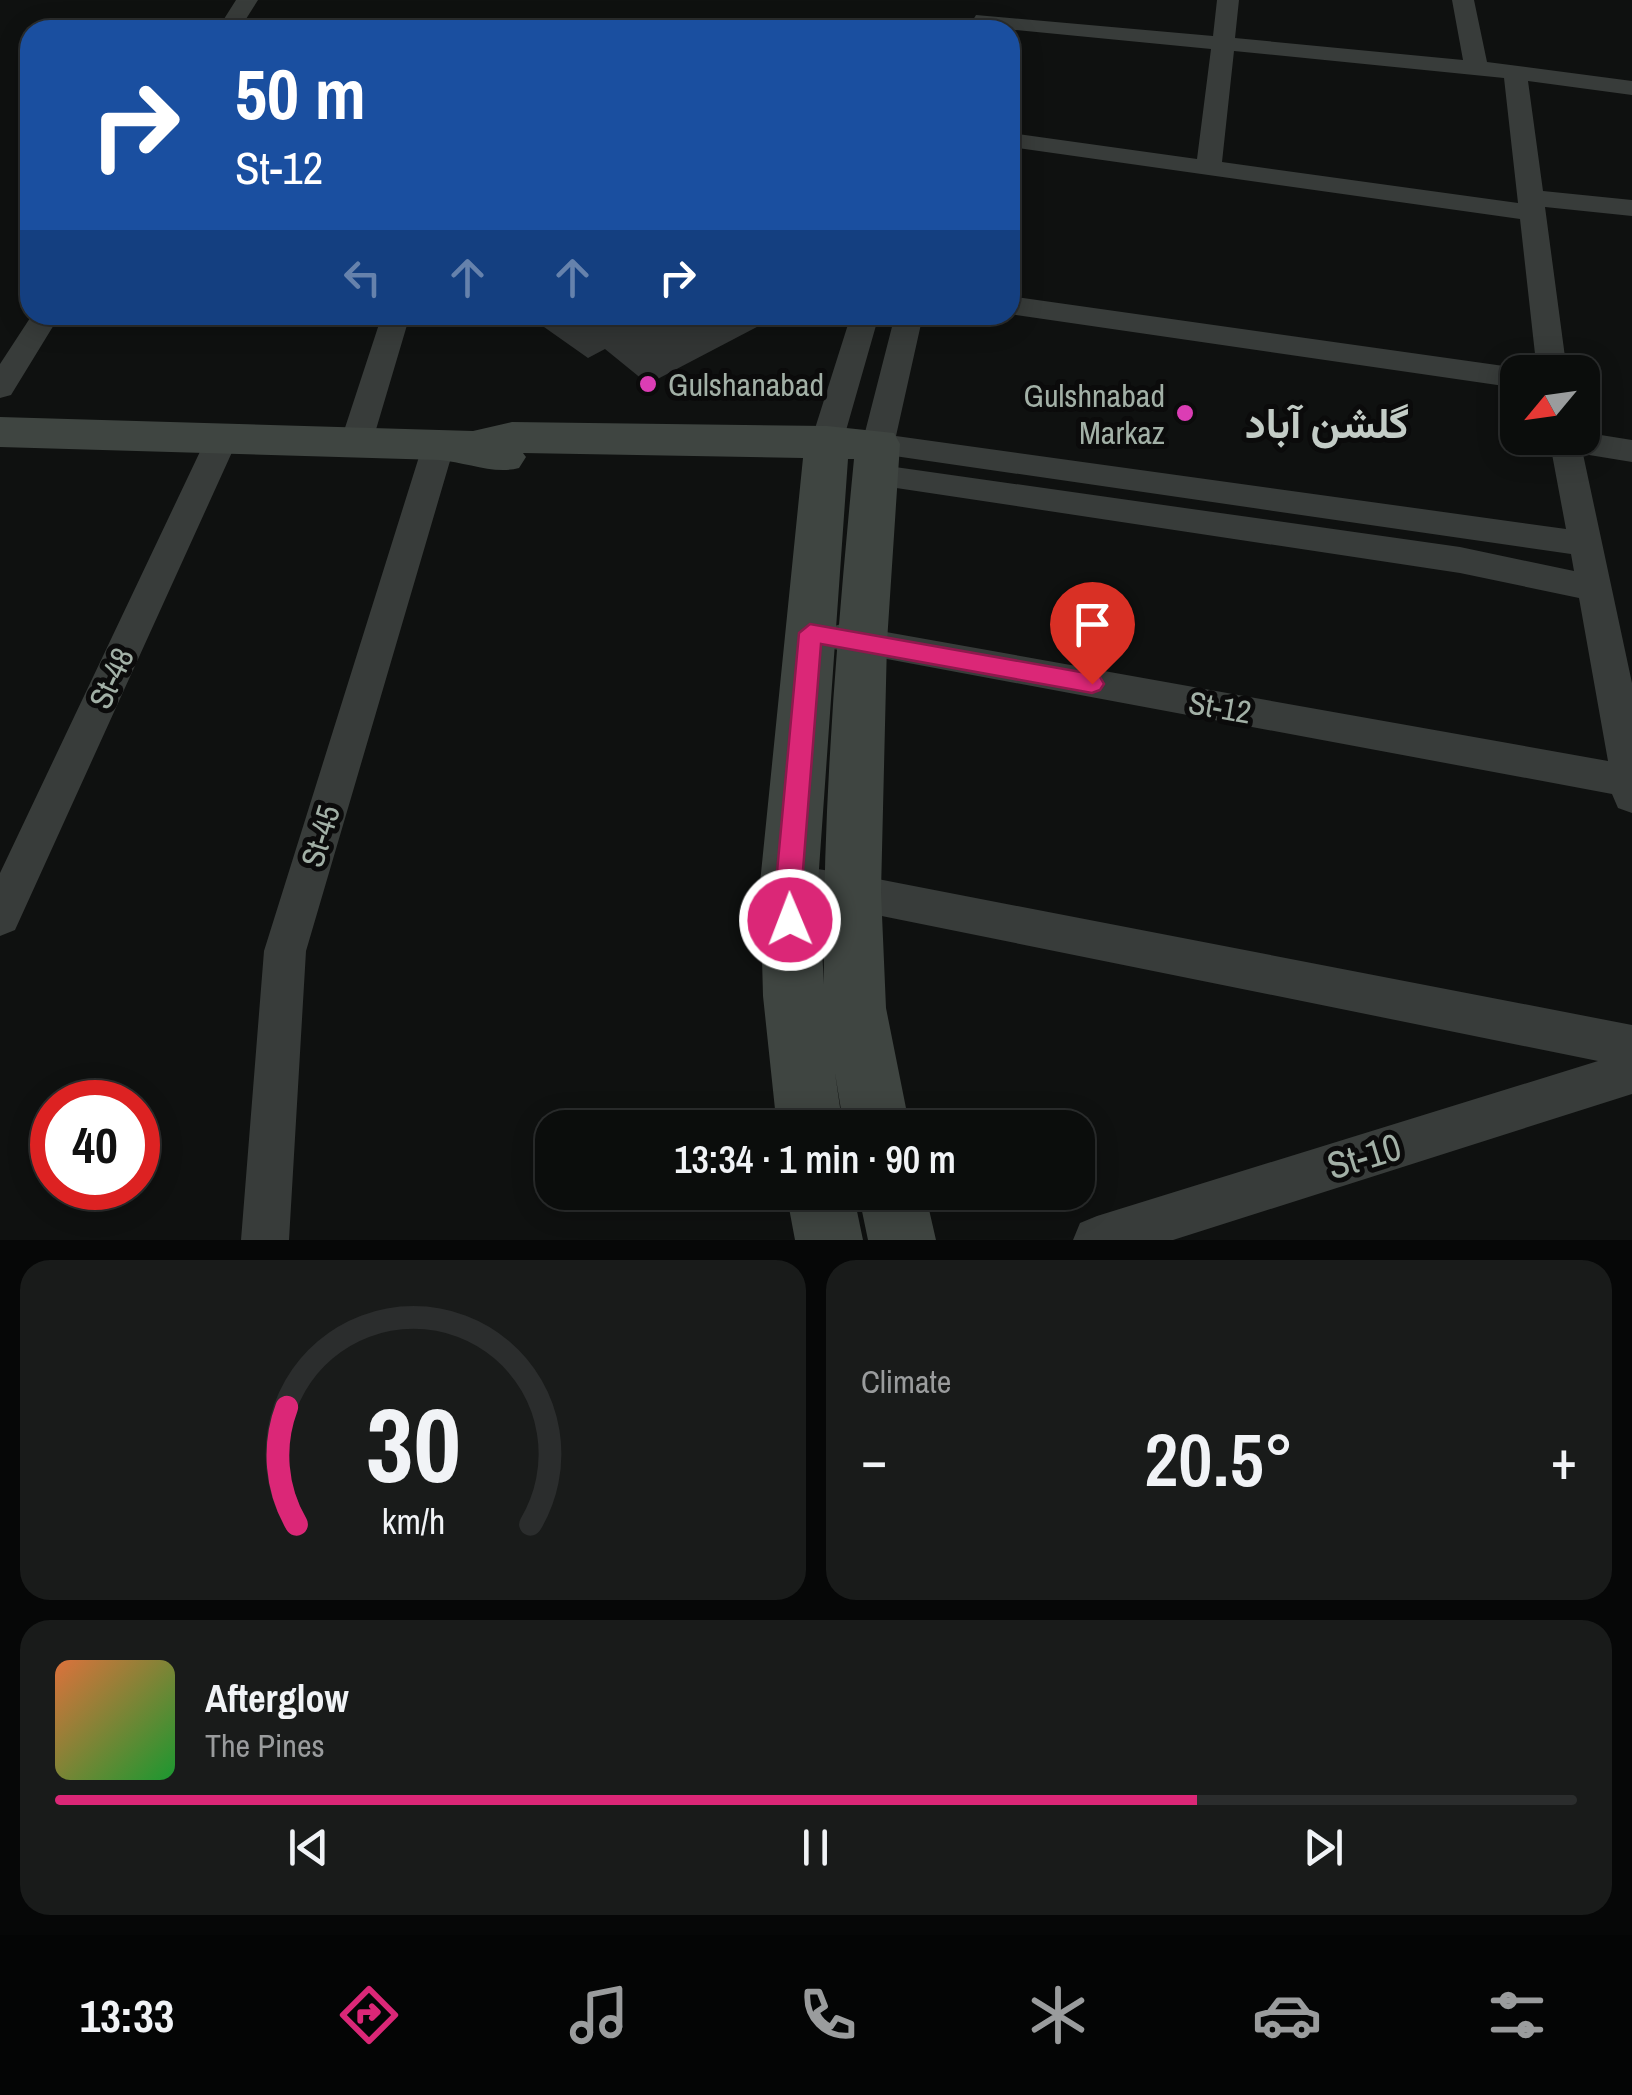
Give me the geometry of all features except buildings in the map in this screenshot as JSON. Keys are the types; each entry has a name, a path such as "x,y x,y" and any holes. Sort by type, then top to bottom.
{"street":[{"path":"1209,166 1228,0"},
{"path":"1464,0 1476,68"},
{"path":"1020,23 1224,41 1632,88"},
{"path":"1515,72 1550,355"},
{"path":"1020,141 1531,206 1632,208"},
{"path":"1020,307 1500,375"},
{"path":"0,388 40,325"},
{"path":"356,443 393,325"},
{"path":"808,1110 794,996 789,883 836,638 863,325"},
{"path":"851,458 905,325"},
{"path":"0,432 457,445 508,458 851,458 1584,544"},
{"name":"St-48","path":"0,917 222,439"},
{"name":"St-45","path":"265,1240 285,951 457,445"},
{"path":"1600,445 1632,451"},
{"path":"1567,455 1592,588 1625,700 1631,788"},
{"path":"851,458 1460,560 1592,588"},
{"path":"836,638 855,1008 873,1110"},
{"name":"St-12","path":"836,638 1631,788"},
{"path":"789,883 852,892 1632,1046"},
{"name":"St-10","path":"1097,1240 1632,1072"},
{"path":"823,1210 829,1240"},
{"path":"894,1210 902,1240"}],"place":[{"name":"Gulshanabad","path":"648,384"},
{"name":"Gulshnabad Markaz","path":"1185,413"}],"district":[{"name":"گلشن آباد","path":"1327,423"}],"route":[{"path":"790,920 789,883 810,633 1092,684"}]}
